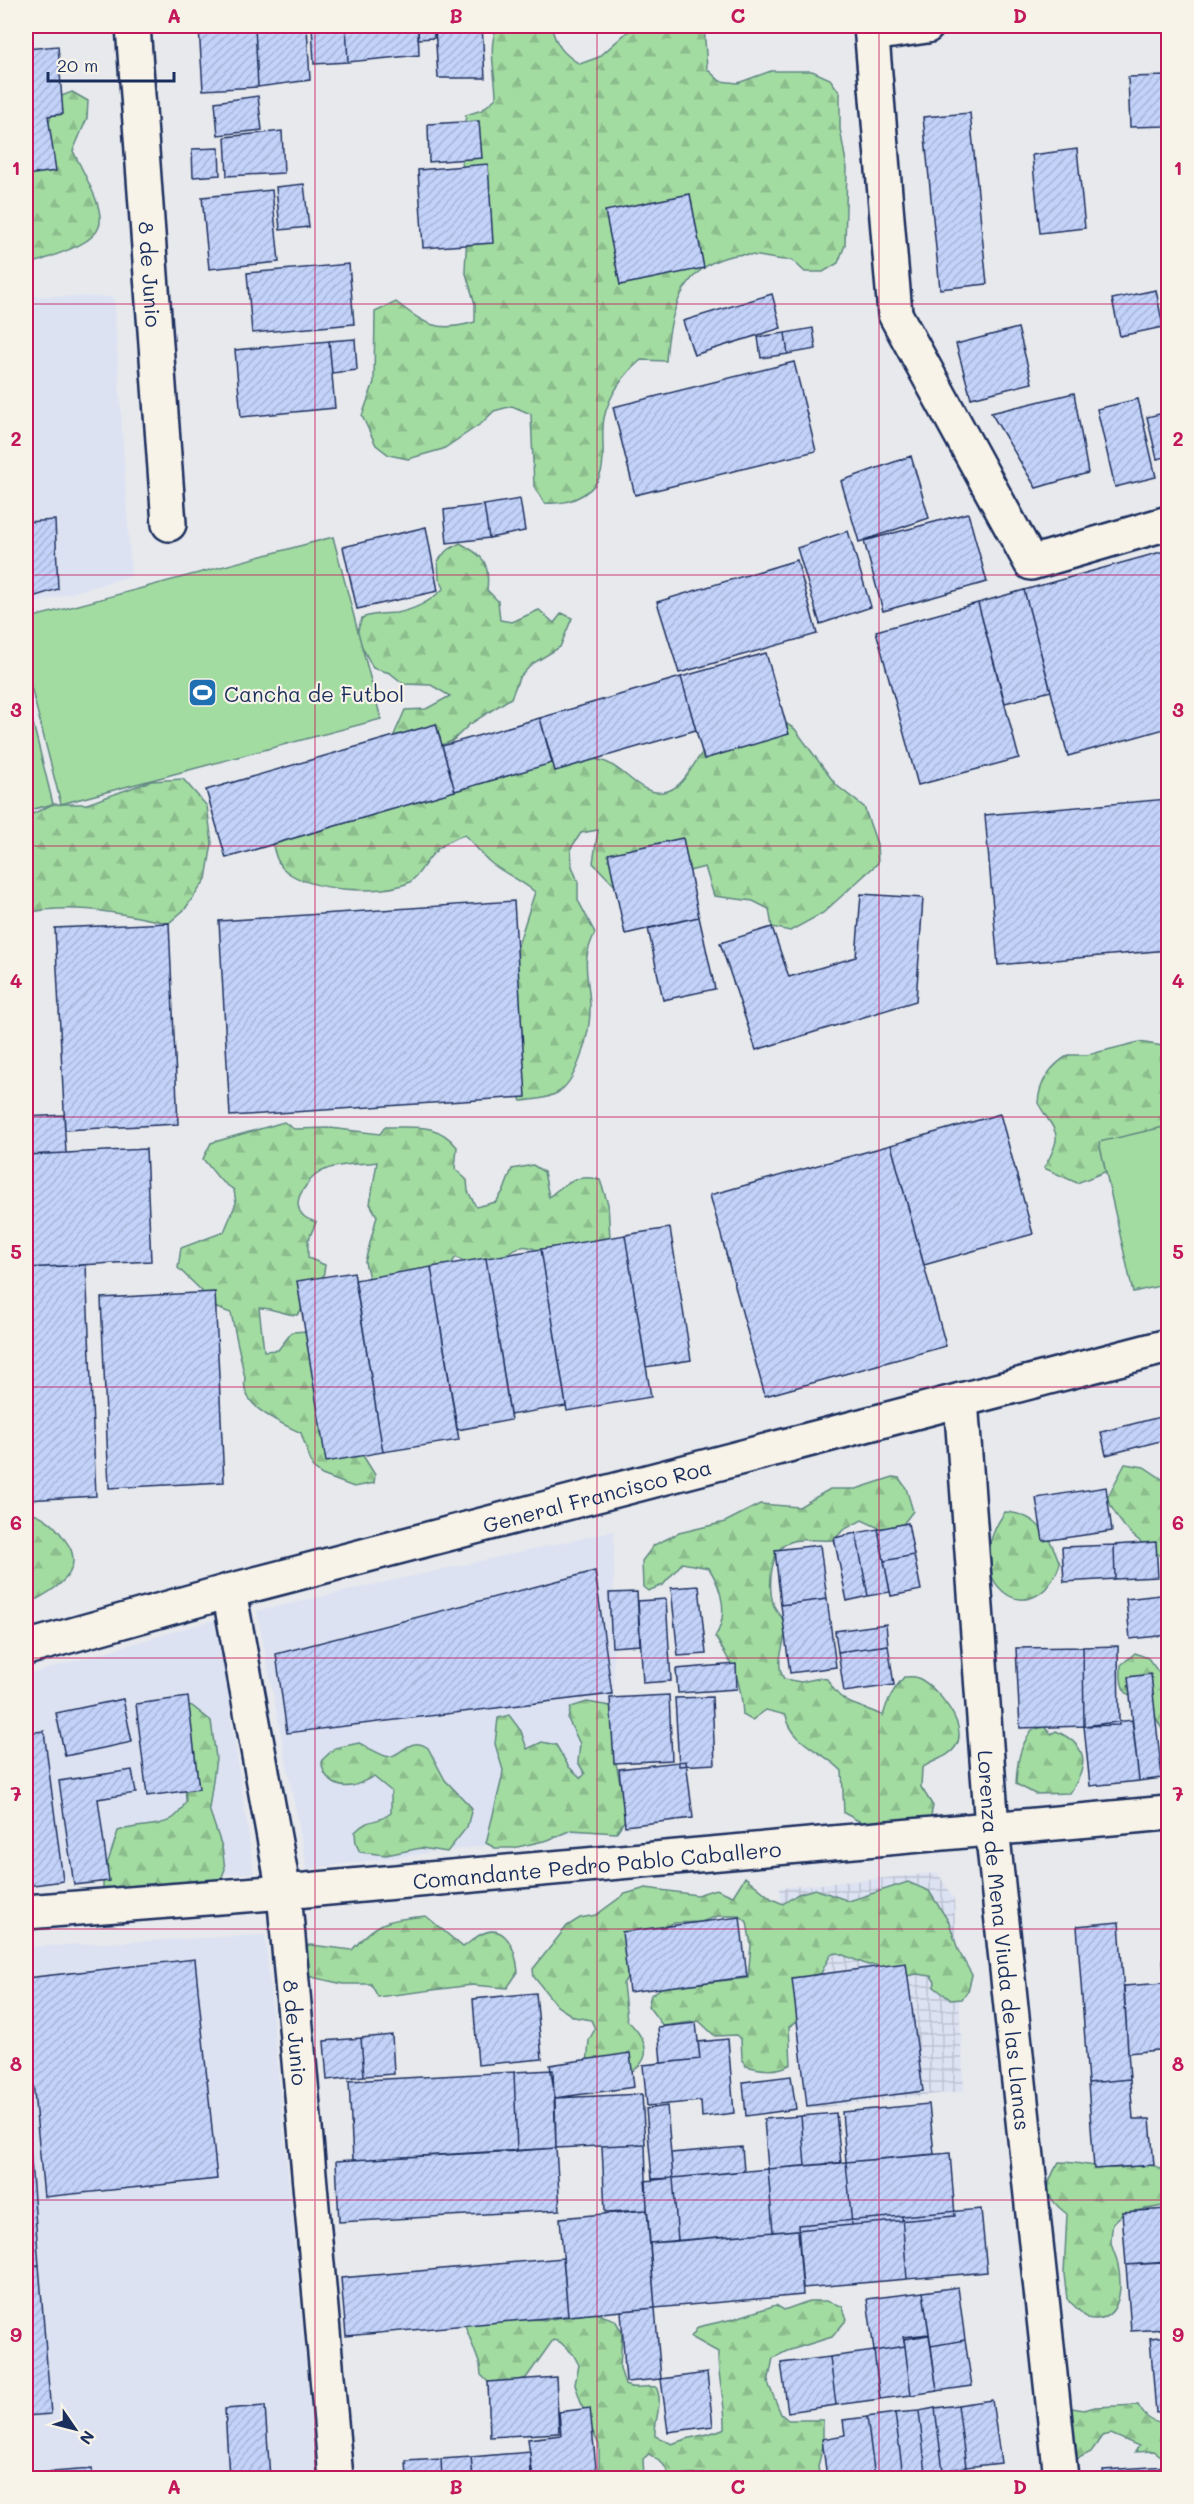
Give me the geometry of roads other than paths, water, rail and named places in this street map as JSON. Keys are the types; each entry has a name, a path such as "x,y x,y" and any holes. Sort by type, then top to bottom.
{"street":[{"name":"8 de Junio","path":"133,26 169,524"},
{"path":"927,26 871,30 895,314 1031,563 1168,523"},
{"name":"General Francisco Roa","path":"26,1648 229,1591 1168,1346"},
{"name":"Lorenza de Mena Viuda de las Llanas","path":"961,1400 992,1828 1061,2478"},
{"name":"8 de Junio","path":"229,1591 284,1892 336,2478"},
{"name":"Comandante Pedro Pablo Caballero","path":"26,1912 284,1892 1168,1813"}],"place":[{"name":"Cancha de Futbol","path":"203,693"}]}
